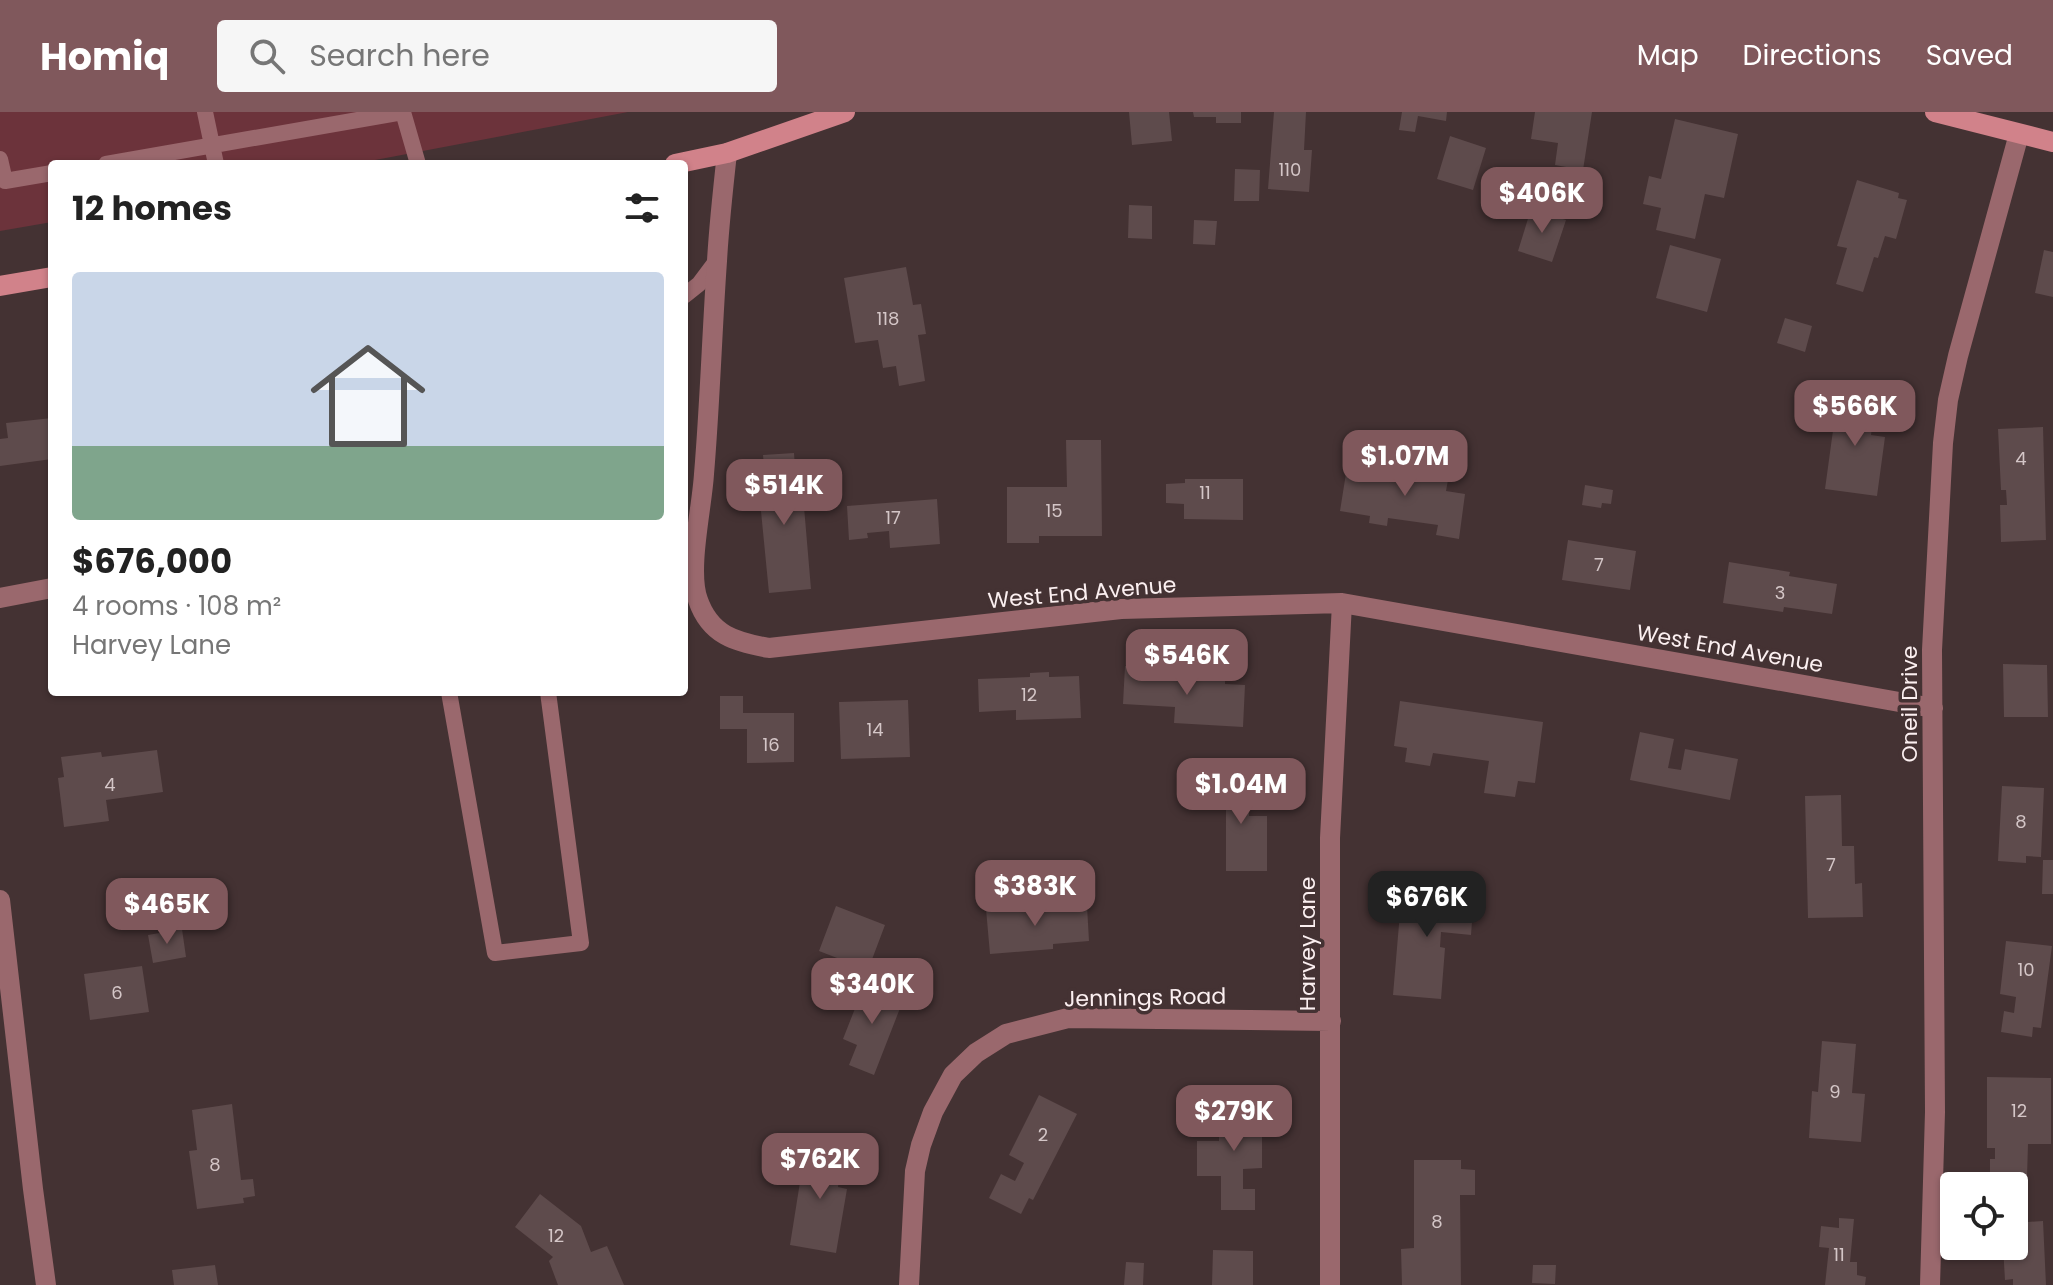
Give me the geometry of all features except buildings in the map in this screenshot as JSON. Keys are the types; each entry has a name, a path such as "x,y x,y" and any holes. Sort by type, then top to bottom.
{"main road":[{"path":"688,161 727,153 845,112"},
{"path":"1935,112 2053,142"},
{"path":"0,286 48,278"}],"street":[{"name":"Oneil Drive","path":"1930,1285 1935,1112 1932,650 1943,443 1958,356 2019,134"},
{"name":"West End Avenue","path":"727,153 704,475 691,602 724,636 769,648 1121,609 1342,603 1933,708"},
{"path":"0,598 48,589"},
{"name":"Harvey Lane","path":"1330,1285 1330,838 1342,603"},
{"path":"0,900 46,1285"},
{"name":"Jennings Road","path":"909,1285 915,1171 933,1112 953,1075 976,1053 1006,1034 1068,1018 1331,1021"}],"lane":[{"path":"205,112 215,160"},
{"path":"129,160 403,112 417,160"},
{"path":"0,159 5,181 48,174"},
{"path":"688,293 699,284 717,260"},
{"path":"450,696 495,953 581,943 549,696"}],"shaded area":[{"path":"0,112 628,112 375,160 48,160 48,223 0,231"}]}
